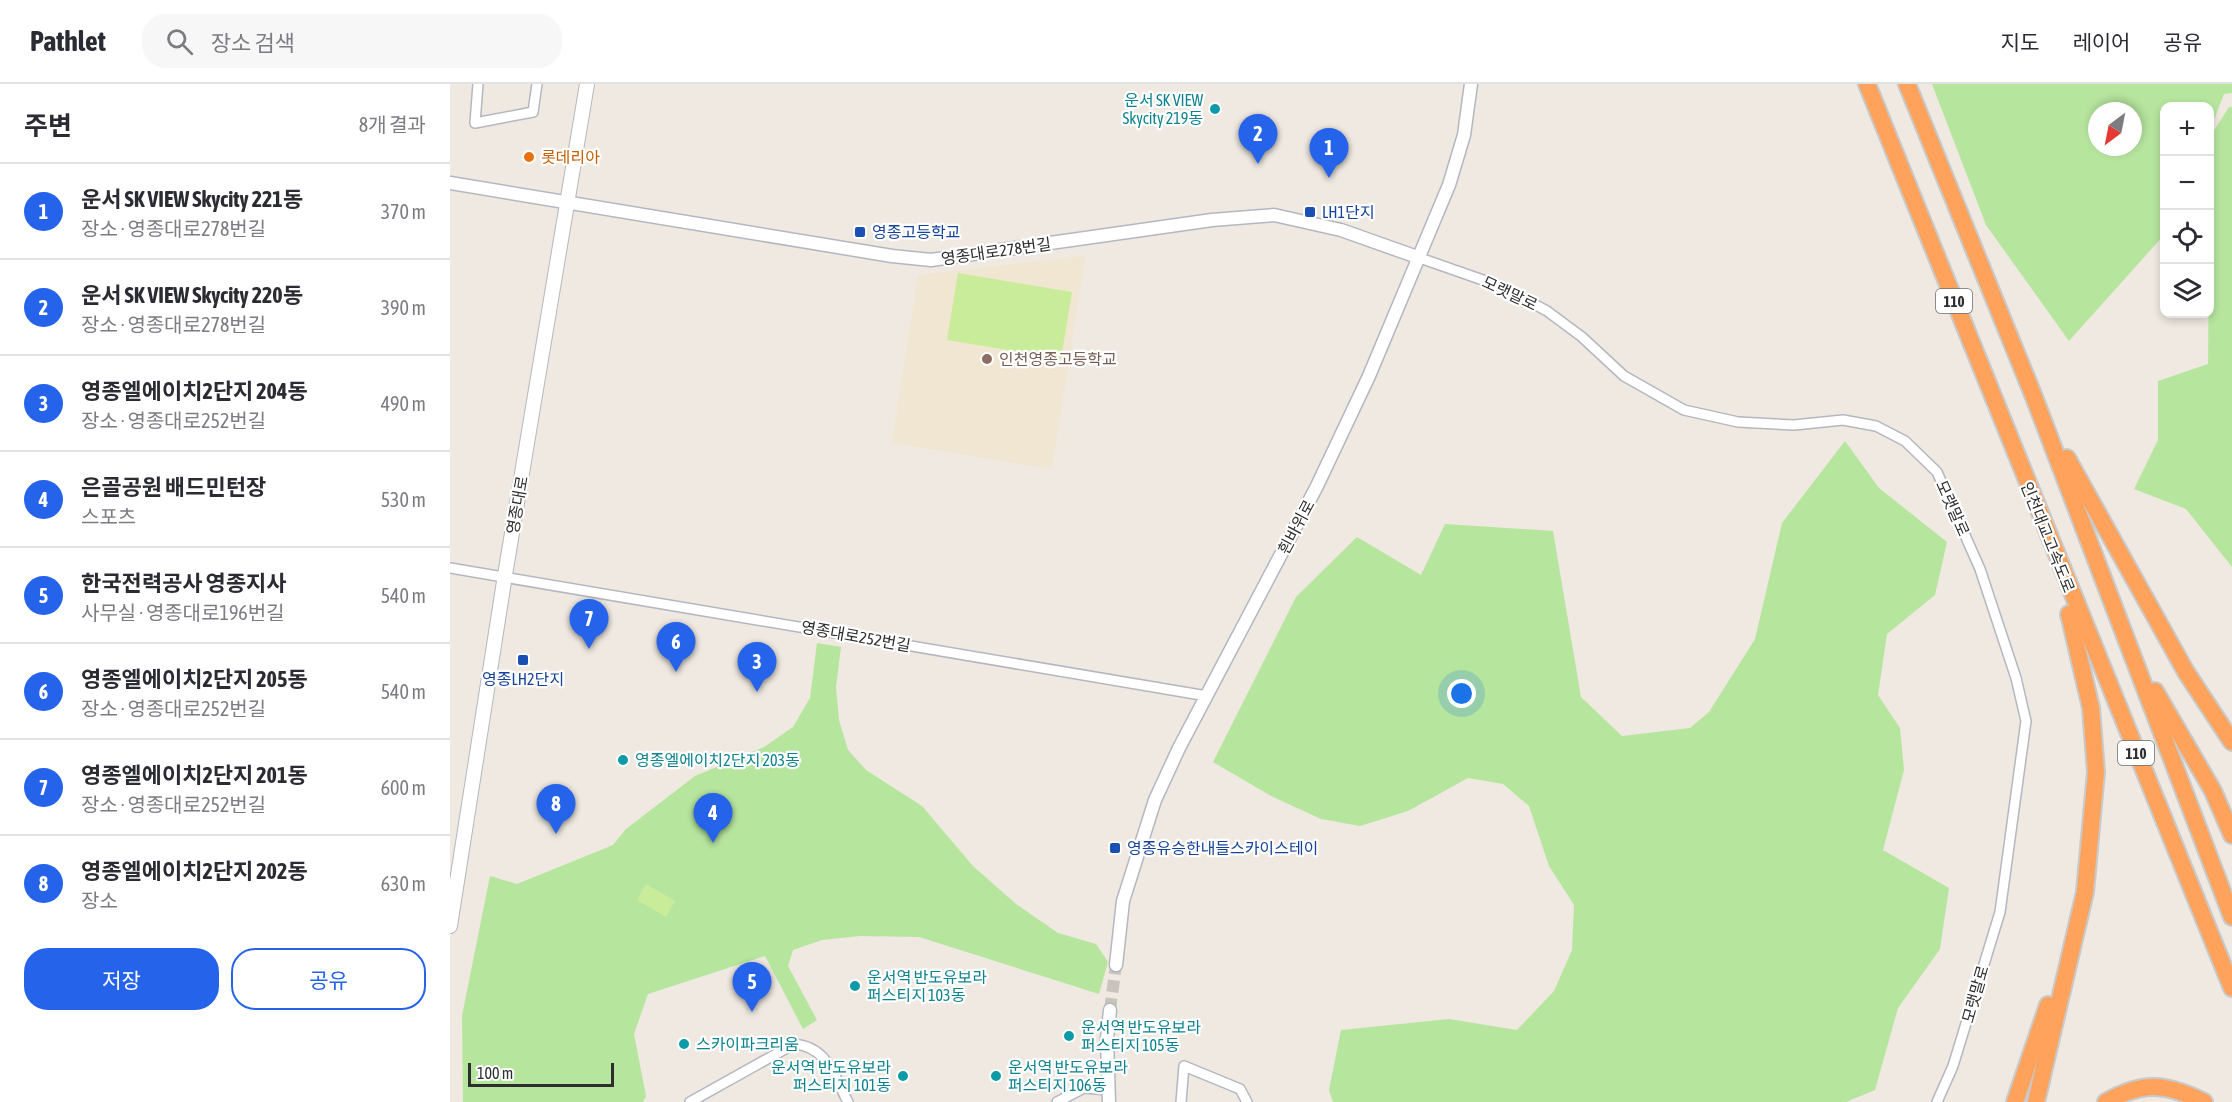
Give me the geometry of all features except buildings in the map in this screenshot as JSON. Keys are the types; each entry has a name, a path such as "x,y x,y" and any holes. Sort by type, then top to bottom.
{"highway":[{"name":"인천대교고속도로","path":"1867,84 2040,519 2232,988"},
{"name":"110","path":"1907,84 2034,397 2232,917"},
{"path":"2034,397 2180,662 2232,742"},
{"path":"2036,1102 2085,892 2096,772 2091,708 2074,632 2040,519"},
{"path":"2131,649 2213,791 2232,835"},
{"path":"2015,1102 2059,969 2092,823"},
{"path":"2106,1102 2126,1090 2156,1085 2181,1090 2204,1102"}],"main road":[{"name":"영종대로","path":"450,926 505,576 587,84"}],"street":[{"path":"478,84 475,123 533,112 537,84"},
{"name":"흰바위로","path":"1116,965 1123,901 1145,826 1166,774 1317,486 1420,258 1449,185 1464,135 1471,84"},
{"name":"영종대로278번길","path":"450,183 931,260 1212,220 1274,215 1341,230 1420,258"},
{"name":"모랫말로","path":"1420,258 1500,286 1547,311 1582,337 1624,376 1684,410 1738,422 1794,425 1844,420 1876,426 1905,441 1937,472 1980,569 2016,678 2026,721 2000,912 1953,1066 1937,1102"},
{"name":"영종대로252번길","path":"450,568 1207,696"},
{"path":"1057,1102 1084,1088 1109,1096 1107,1039 1110,1010"},
{"path":"690,1102 794,1044 808,1046 822,1053 848,1102"},
{"path":"1181,1102 1184,1066 1240,1089 1247,1102"}],"shaded area":[{"name":"인천영종고등학교","path":"1085,256 1052,469 892,443 918,275"}],"green space":[{"path":"1932,84 2232,84 2232,93 2224,94 2214,120 2214,102 2160,102 2160,239 2069,341 1986,225"},
{"path":"2229,107 2232,107 2232,567 2186,509 2134,489 2158,440 2158,381 2208,364 2208,318 2214,318 2214,131"},
{"path":"958,273 1072,292 1061,359 947,340"},
{"path":"1845,441 1879,488 1947,542 1935,595 1887,634 1878,695 1900,728 1904,770 1883,850 1949,888 1940,949 1898,1008 1875,1090 1846,1102 1333,1102 1329,1090 1341,1030 1449,1019 1517,1030 1554,991 1572,950 1574,905 1549,866 1529,806 1503,784 1468,778 1408,811 1360,826 1321,819 1271,796 1213,762 1296,597 1357,537 1421,575 1445,524 1553,531 1581,697 1622,736 1690,728 1709,712 1755,639 1782,523"},
{"path":"817,643 841,647 836,687 839,720 848,750 866,770 922,806 973,866 1016,904 1058,933 1096,944 1108,962 1099,994 919,937 860,936 822,940 793,950 788,966 817,1020 803,1029 765,956 648,994 634,1034 646,1096 643,1102 463,1102 462,1016 490,876 517,884 613,845 626,829 695,776 764,747 793,727 810,698"},
{"path":"646,884 675,901 666,917 637,900"}],"tunnel":[{"path":"1110,1010 1116,965"}],"place":[{"name":"운서 SK VIEW Skycity 219동","path":"1215,109"},
{"name":"롯데리아","path":"529,157"},
{"name":"운서 SK VIEW Skycity 220동","path":"1258,164"},
{"name":"운서 SK VIEW Skycity 221동","path":"1329,178"},
{"name":"LH1단지","path":"1310,212"},
{"name":"영종고등학교","path":"860,232"},
{"name":"인천영종고등학교","path":"987,359"},
{"name":"영종엘에이치2단지 201동","path":"589,649"},
{"name":"영종LH2단지","path":"523,660"},
{"name":"영종엘에이치2단지 205동","path":"676,672"},
{"name":"영종엘에이치2단지 204동","path":"757,692"},
{"name":"영종엘에이치2단지 203동","path":"623,760"},
{"name":"영종엘에이치2단지 202동","path":"556,834"},
{"name":"은골공원 배드민턴장","path":"713,843"},
{"name":"영종유승한내들스카이스테이","path":"1115,848"},
{"name":"운서역 반도유보라 퍼스티지 103동","path":"855,986"},
{"name":"한국전력공사 영종지사","path":"752,1012"},
{"name":"운서역 반도유보라 퍼스티지 105동","path":"1069,1036"},
{"name":"스카이파크리움","path":"684,1044"},
{"name":"운서역 반도유보라 퍼스티지 101동","path":"903,1076"},
{"name":"운서역 반도유보라 퍼스티지 106동","path":"996,1076"}]}
